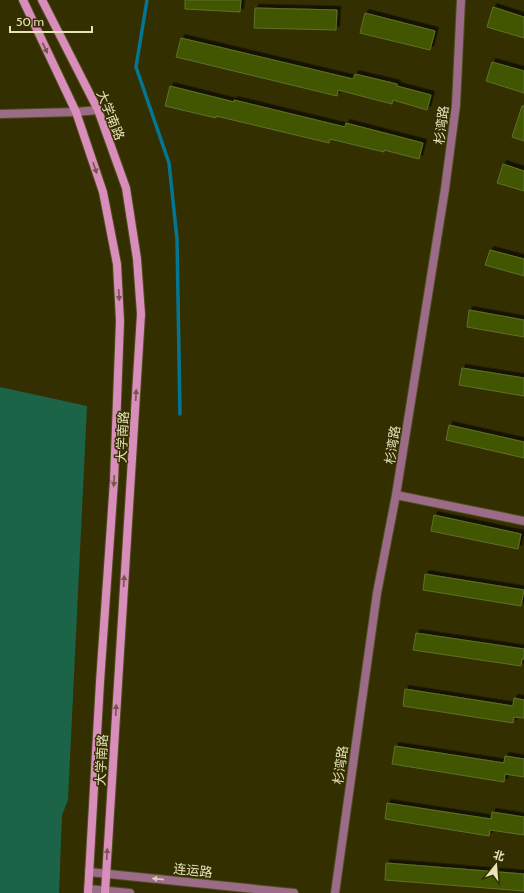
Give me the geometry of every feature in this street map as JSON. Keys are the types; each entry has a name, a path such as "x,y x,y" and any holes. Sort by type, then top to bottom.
{"main road":[{"name":"大学南路","path":"23,0 76,112 103,192 117,264 120,321 114,481 100,675 88,891"},
{"name":"大学南路","path":"42,0 98,110 126,188 137,260 141,314 105,892"}],"street":[{"name":"杉湾路","path":"335,893 377,593 396,495 447,173 456,105 461,0"},
{"path":"0,114 98,110"},
{"path":"396,495 524,521"},
{"name":"连运路","path":"89,872 294,893"},
{"path":"88,891 130,893"}],"green space":[{"path":"0,387 87,406 68,800 62,815 59,893 0,893"}],"building":[{"path":"185,0 241,0 240,12 185,9"},
{"path":"493,7 524,17 524,38 487,27"},
{"path":"255,8 337,10 336,30 254,28"},
{"path":"365,13 435,31 430,50 360,33"},
{"path":"181,38 353,79 355,74 397,84 397,86 431,95 427,110 393,100 392,104 338,90 337,96 176,57"},
{"path":"492,62 524,71 524,93 486,81"},
{"path":"170,86 345,127 346,123 423,143 419,159 330,139 329,143 216,116 216,118 165,106"},
{"path":"522,106 524,106 524,141 512,137"},
{"path":"503,164 524,171 524,191 497,183"},
{"path":"490,250 524,259 524,276 485,265"},
{"path":"469,310 524,320 524,337 467,327"},
{"path":"462,368 524,378 524,396 459,385"},
{"path":"449,425 524,442 524,458 446,440"},
{"path":"434,515 521,534 518,549 431,531"},
{"path":"425,574 524,590 521,606 423,590"},
{"path":"416,633 524,649 524,659 522,659 521,666 413,650"},
{"path":"405,689 513,706 514,698 524,700 524,718 514,717 513,723 403,706"},
{"path":"395,746 504,763 505,756 524,759 524,777 505,774 504,782 392,764"},
{"path":"387,803 491,819 492,812 524,817 524,835 490,830 489,836 385,819"},
{"path":"386,863 524,874 524,891 385,880"}],"waterway":[{"path":"147,0 136,67 169,163 177,239 180,414"}]}
